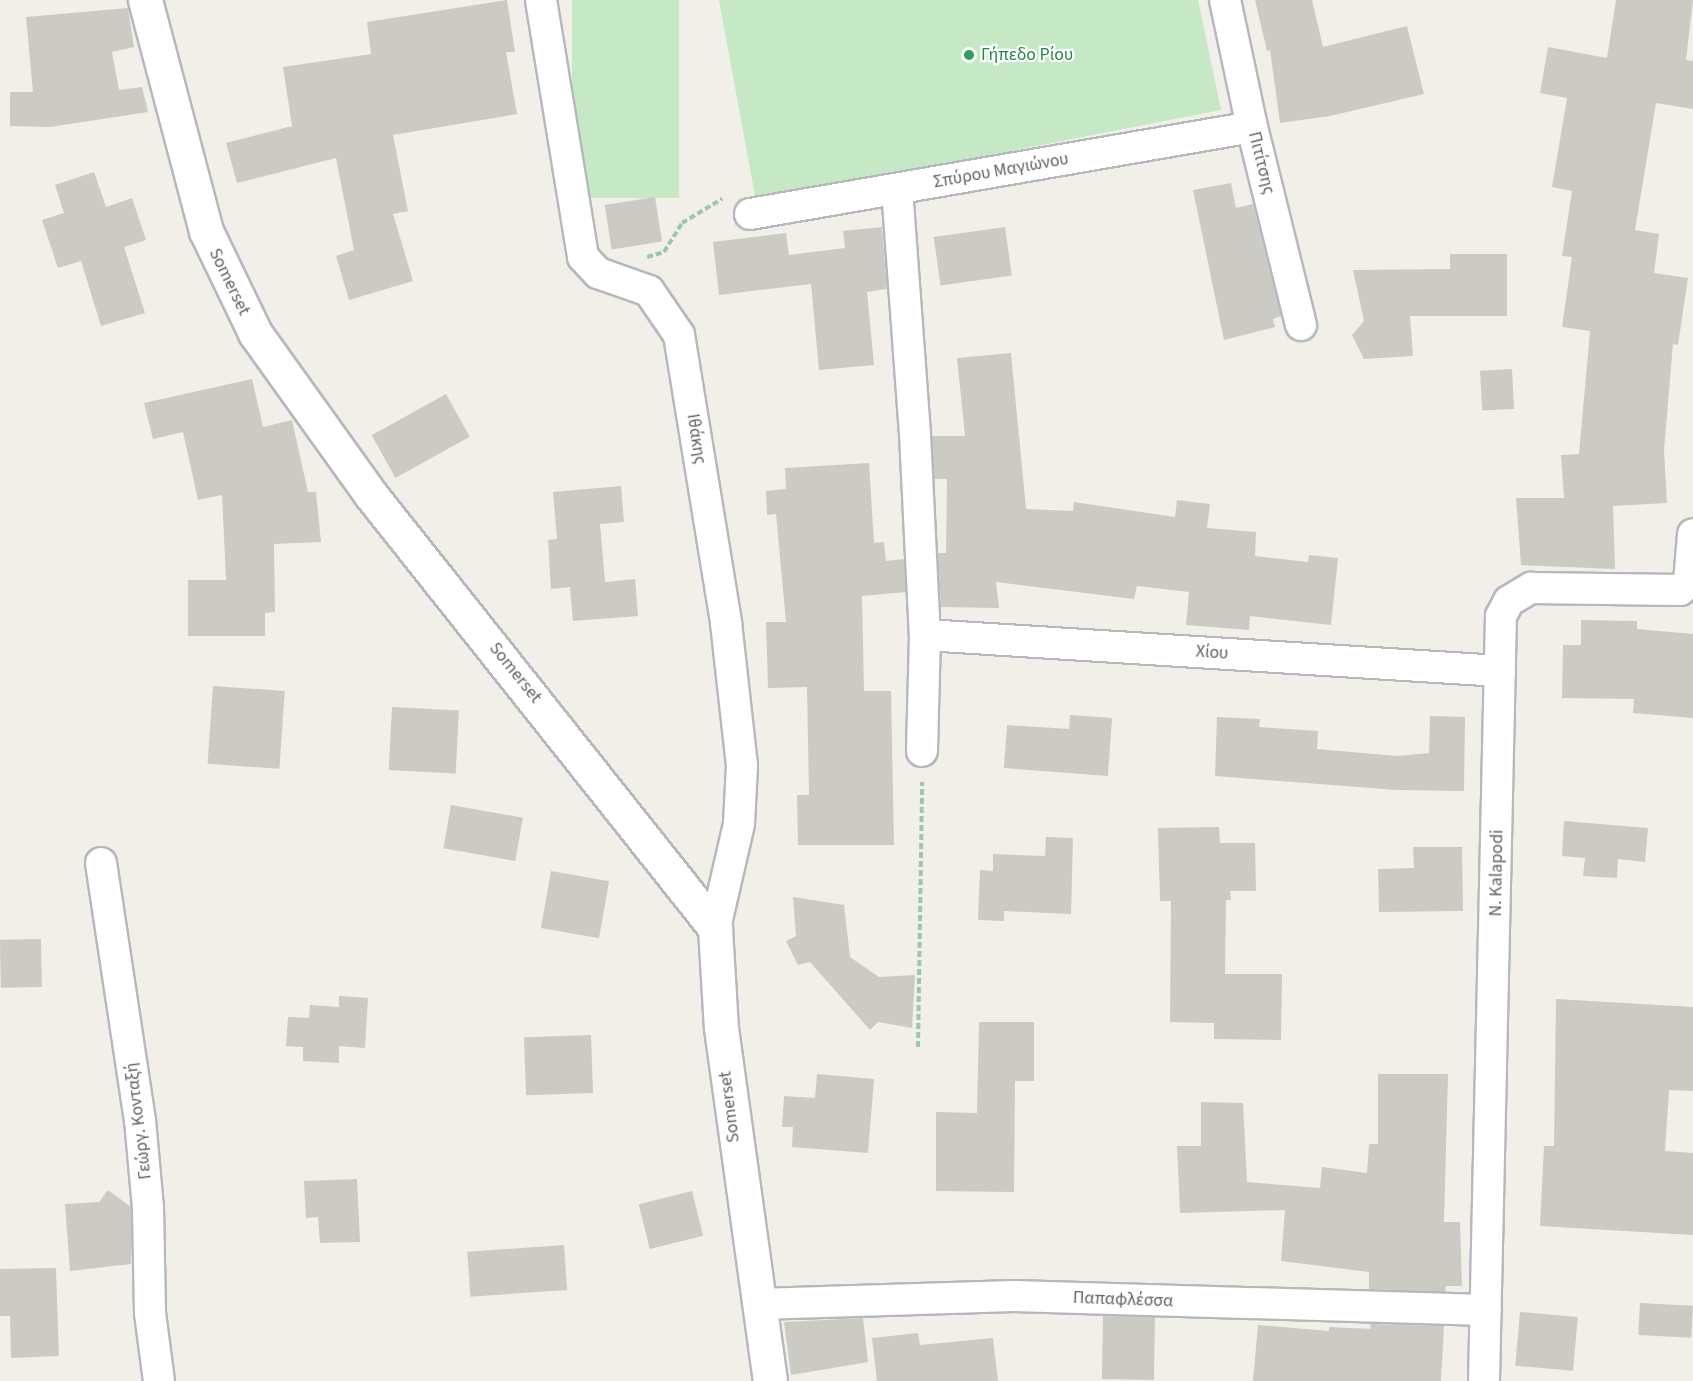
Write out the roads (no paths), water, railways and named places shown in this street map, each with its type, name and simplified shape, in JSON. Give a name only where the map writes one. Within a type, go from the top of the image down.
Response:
[{"type":"street","name":"Somerset","points":[[145,0],[206,231],[255,333],[372,495],[715,928],[721,1028],[770,1381]]},
{"type":"street","name":"Ιθάκης","points":[[541,0],[583,257],[598,273],[617,277],[649,291],[679,335],[726,623],[742,787],[739,824],[715,928]]},
{"type":"street","name":"Πιτίτσης","points":[[1225,0],[1252,127],[1301,325]]},
{"type":"street","name":"Σπύρου Μαγιώνου","points":[[750,214],[1252,127]]},
{"type":"street","points":[[897,189],[915,434],[925,635],[922,751]]},
{"type":"street","name":"N. Kalapodi","points":[[1484,1381],[1501,615],[1509,601],[1523,590],[1680,590],[1689,582],[1693,534]]},
{"type":"street","name":"Χίου","points":[[925,635],[1500,671]]},
{"type":"street","name":"Γεώργ. Κονταξή","points":[[101,862],[140,1120],[148,1208],[150,1313],[159,1381]]},
{"type":"street","name":"Παπαφλέσσα","points":[[759,1304],[1014,1296],[1486,1310]]},
{"type":"place","name":"Γήπεδο Ρίου","points":[[969,55]]}]
